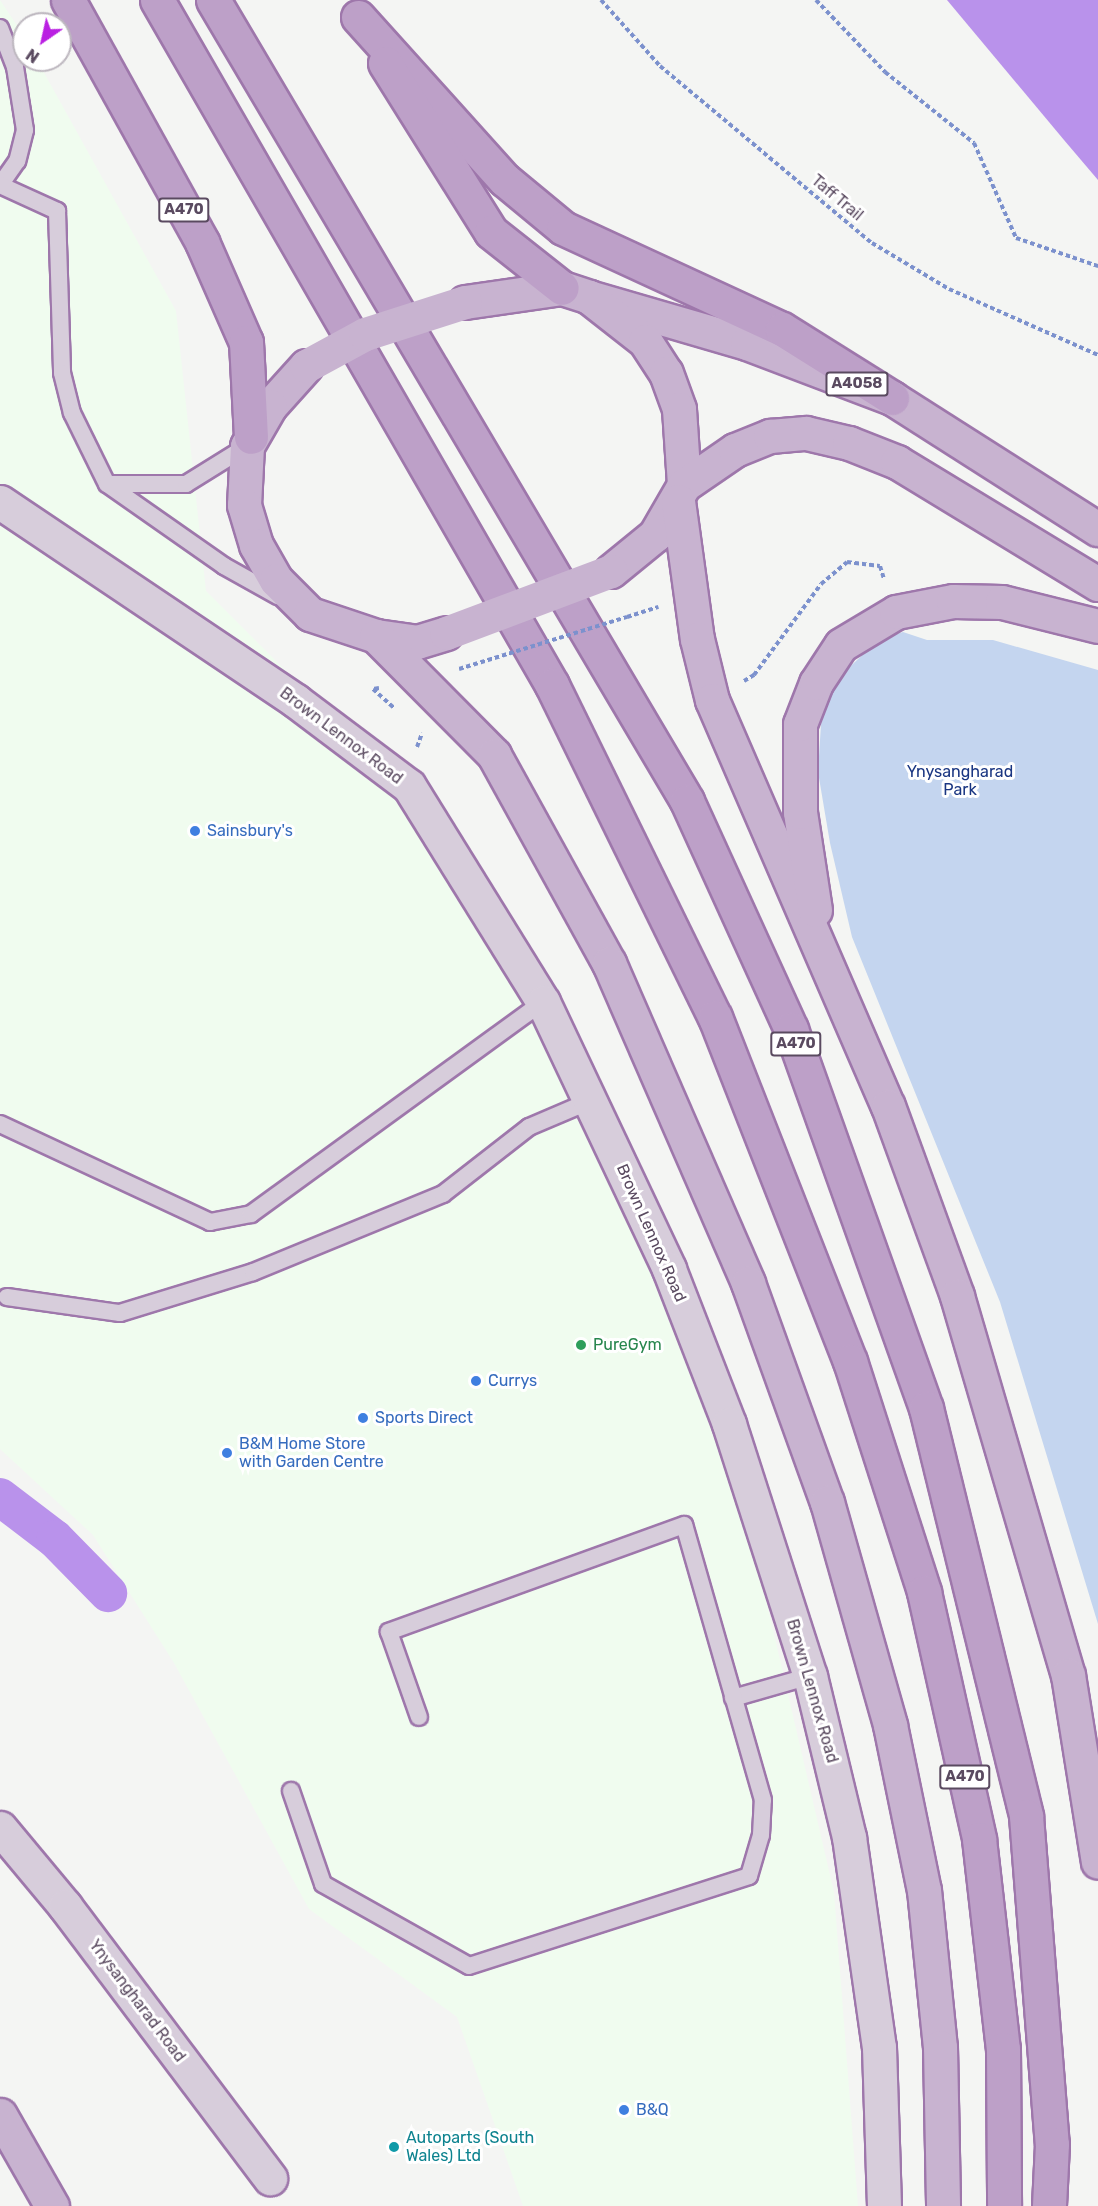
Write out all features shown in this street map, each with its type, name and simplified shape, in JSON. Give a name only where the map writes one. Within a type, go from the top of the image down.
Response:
[{"type":"highway","name":"A470","points":[[68,0],[202,242],[246,342],[249,441]]},
{"type":"highway","name":"A470","points":[[157,0],[552,685],[715,1017],[850,1361],[924,1592],[979,1839],[1002,2049],[1004,2206]]},
{"type":"highway","name":"A470","points":[[213,0],[687,801],[791,1029],[926,1408],[1023,1804],[1052,2144],[1049,2206]]},
{"type":"highway","points":[[352,8],[437,153],[491,232],[576,292]]},
{"type":"highway","points":[[352,8],[505,180],[563,228],[782,329],[892,398]]},
{"type":"main road","points":[[1098,584],[897,462],[849,443],[806,433],[770,436],[735,450],[681,493],[634,557],[611,571],[417,642],[376,636],[310,614],[276,580],[256,545],[244,505],[249,441],[306,366],[365,334],[465,302],[576,292],[645,341],[666,373],[679,409],[681,493],[697,639],[712,700],[888,1106],[957,1296],[1068,1675],[1098,1862]]},
{"type":"main road","name":"A4058","points":[[576,292],[747,343],[892,398],[1098,530]]},
{"type":"main road","points":[[821,954],[801,812],[800,724],[816,683],[841,645],[896,612],[953,601],[1002,602],[1098,626]]},
{"type":"main road","points":[[376,636],[494,755],[609,963],[748,1284],[827,1502],[890,1725],[924,1890],[940,2047],[943,2206]]},
{"type":"main road","points":[[0,2115],[52,2206]]},
{"type":"street","name":"Brown Lennox Road","points":[[0,502],[296,701],[410,786],[543,1002],[669,1269],[729,1424],[810,1676],[849,1837],[879,2047],[884,2206]]},
{"type":"street","name":"Ynysangharad Road","points":[[0,1828],[65,1906],[270,2178]]},
{"type":"lane","points":[[0,28],[15,68],[25,130],[17,161],[0,185],[57,211],[62,373],[72,413],[107,484],[224,566],[310,614]]},
{"type":"lane","points":[[107,484],[186,484],[249,441]]},
{"type":"lane","points":[[0,1124],[210,1222],[251,1214],[543,1002]]},
{"type":"lane","points":[[8,1297],[120,1313],[253,1272],[443,1194],[529,1126],[590,1101]]},
{"type":"lane","points":[[291,1791],[323,1884],[469,1966],[749,1876],[761,1835],[763,1800],[684,1525],[389,1632],[419,1717]]},
{"type":"lane","points":[[733,1698],[810,1676]]},
{"type":"path","name":"Taff Trail","points":[[601,0],[660,66],[872,243],[959,294],[1098,355]]},
{"type":"path","points":[[816,0],[885,72],[974,143],[1016,238],[1098,266]]},
{"type":"path","points":[[398,712],[373,689],[459,669],[627,617]]},
{"type":"path","points":[[413,755],[423,734],[415,727]]},
{"type":"shaded area","points":[[0,0],[12,18],[12,72],[44,72],[176,311],[206,591],[405,790],[561,1066],[730,1445],[834,1892],[858,2206],[523,2206],[457,2017],[309,1909],[174,1663],[93,1535],[0,1449]]},
{"type":"shaded area","points":[[947,0],[1098,0],[1098,180],[1064,140]]},
{"type":"green space","name":"Ynysangharad Park","points":[[903,632],[927,640],[993,640],[1098,670],[1098,1624],[1000,1302],[852,937],[830,843],[818,772],[821,724],[835,681],[878,640]]},
{"type":"waterway","points":[[0,1497],[55,1539],[108,1593]]},
{"type":"place","name":"Sainsbury's","points":[[195,831]]},
{"type":"place","name":"PureGym","points":[[581,1345]]},
{"type":"place","name":"Currys","points":[[476,1381]]},
{"type":"place","name":"Sports Direct","points":[[363,1418]]},
{"type":"place","name":"B&M Home Store with Garden Centre","points":[[227,1453]]},
{"type":"place","name":"B&Q","points":[[624,2110]]},
{"type":"place","name":"Autoparts (South Wales) Ltd","points":[[394,2147]]}]
